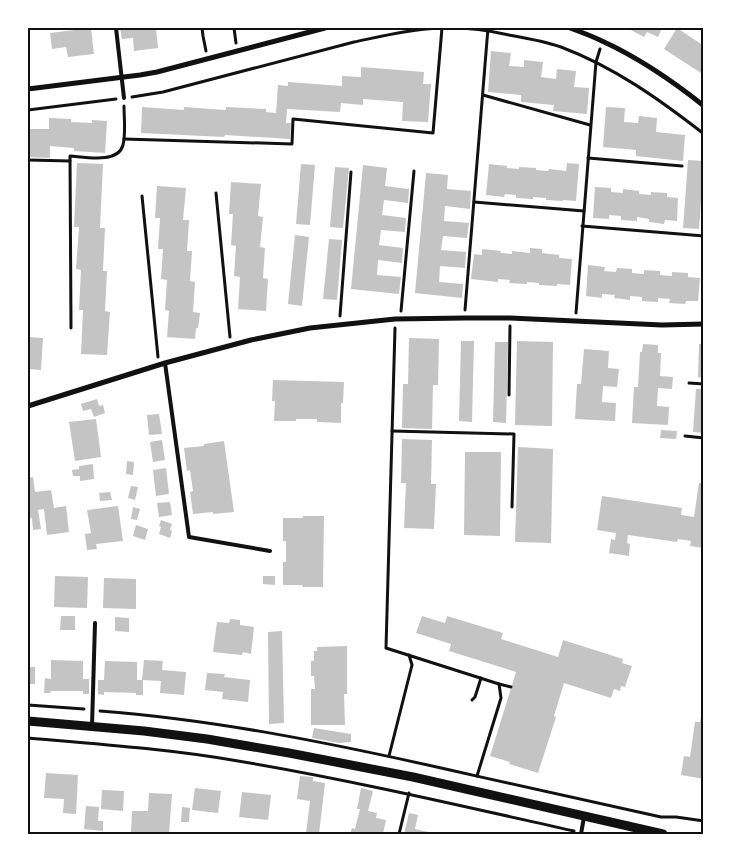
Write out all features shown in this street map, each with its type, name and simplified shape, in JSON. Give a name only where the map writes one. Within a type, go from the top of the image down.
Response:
[{"type":"street","points":[[28,88],[157,72],[326,28]]},
{"type":"street","points":[[570,28],[603,41],[651,69],[704,106]]},
{"type":"street","points":[[28,406],[158,365],[231,345],[278,334],[339,324],[397,319],[464,318],[510,318],[662,325],[704,324]]},
{"type":"street","points":[[28,721],[144,731],[207,739],[413,777],[663,834]]},
{"type":"lane","points":[[116,28],[124,98]]},
{"type":"lane","points":[[165,363],[189,538],[270,551]]},
{"type":"lane","points":[[92,727],[96,623]]},
{"type":"lane","points":[[581,834],[584,817]]},
{"type":"path","points":[[202,28],[208,58]]},
{"type":"path","points":[[124,139],[292,144],[293,119],[433,133],[442,28]]},
{"type":"path","points":[[28,110],[162,92],[354,42],[410,31],[466,28],[488,29],[551,44],[596,62],[648,93],[704,134]]},
{"type":"path","points":[[464,318],[488,29]]},
{"type":"path","points":[[575,322],[596,62],[603,41]]},
{"type":"path","points":[[483,95],[590,125]]},
{"type":"path","points":[[71,328],[70,156],[108,158],[120,152],[124,139],[124,98]]},
{"type":"path","points":[[588,158],[682,166]]},
{"type":"path","points":[[28,160],[70,161]]},
{"type":"path","points":[[414,171],[397,319],[386,648],[511,687]]},
{"type":"path","points":[[339,324],[351,172]]},
{"type":"path","points":[[216,193],[231,345]]},
{"type":"path","points":[[142,196],[158,365]]},
{"type":"path","points":[[474,202],[584,211]]},
{"type":"path","points":[[582,226],[704,236]]},
{"type":"path","points":[[509,395],[510,318]]},
{"type":"path","points":[[689,383],[704,384]]},
{"type":"path","points":[[392,431],[514,434],[512,507]]},
{"type":"path","points":[[685,436],[704,438]]},
{"type":"path","points":[[389,756],[412,665],[409,655]]},
{"type":"path","points":[[472,700],[476,697],[481,678]]},
{"type":"path","points":[[477,776],[501,698],[499,684]]},
{"type":"path","points":[[28,705],[144,714],[256,730],[389,756],[660,817],[704,821]]},
{"type":"path","points":[[28,738],[143,748],[229,759],[374,786],[581,834]]},
{"type":"path","points":[[399,834],[413,777]]},
{"type":"building","points":[[91,28],[94,54],[68,57],[66,47],[52,49],[50,33]]},
{"type":"building","points":[[120,28],[156,28],[158,48],[134,51],[133,38],[122,39]]},
{"type":"building","points":[[627,28],[662,28],[658,37],[647,32],[644,37]]},
{"type":"building","points":[[677,28],[704,46],[704,75],[664,49]]},
{"type":"building","points":[[491,51],[511,53],[509,66],[524,67],[524,60],[543,62],[541,77],[556,79],[557,69],[576,71],[574,87],[589,88],[587,114],[553,111],[554,105],[521,102],[521,95],[488,92]]},
{"type":"building","points":[[361,67],[424,72],[423,84],[431,84],[428,122],[402,121],[403,102],[363,99],[363,105],[341,103],[340,112],[287,109],[286,123],[291,123],[290,139],[141,133],[142,107],[226,110],[226,107],[266,109],[266,112],[276,113],[278,85],[288,86],[288,82],[342,86],[342,76],[361,77]]},
{"type":"building","points":[[606,107],[625,108],[624,122],[638,123],[639,116],[657,118],[656,132],[685,135],[683,161],[636,156],[636,150],[603,147]]},
{"type":"building","points":[[49,118],[71,119],[71,122],[92,123],[92,120],[107,121],[105,153],[74,151],[74,148],[50,146],[50,158],[28,157],[28,129],[49,129]]},
{"type":"building","points":[[688,160],[704,161],[699,229],[683,228]]},
{"type":"building","points":[[77,163],[103,164],[100,228],[105,228],[103,271],[107,271],[105,311],[110,312],[107,355],[81,354],[83,310],[79,310],[81,270],[76,269],[79,227],[74,227]]},
{"type":"building","points":[[567,163],[579,164],[576,201],[546,200],[546,198],[533,197],[533,199],[516,198],[516,195],[505,194],[504,197],[486,195],[489,164],[507,166],[507,168],[519,169],[519,167],[536,168],[536,170],[566,171]]},
{"type":"building","points":[[301,164],[315,165],[310,225],[296,224]]},
{"type":"building","points":[[363,165],[387,168],[385,186],[409,189],[408,203],[384,200],[382,215],[406,218],[405,232],[381,230],[379,245],[403,248],[402,263],[378,260],[377,275],[401,277],[399,294],[351,289]]},
{"type":"building","points":[[335,167],[349,168],[343,228],[330,227]]},
{"type":"building","points":[[426,173],[448,175],[447,189],[471,191],[470,209],[445,206],[444,221],[469,223],[467,238],[443,236],[441,250],[466,252],[465,268],[440,266],[439,282],[463,284],[462,298],[415,293]]},
{"type":"building","points":[[231,182],[261,184],[258,216],[263,217],[260,247],[265,248],[263,278],[268,279],[266,311],[238,309],[240,277],[234,276],[236,246],[231,245],[233,214],[229,214]]},
{"type":"building","points":[[157,186],[186,188],[183,220],[189,220],[187,251],[192,251],[190,281],[195,282],[193,312],[200,313],[195,339],[167,337],[169,311],[165,310],[167,280],[161,279],[163,249],[158,249],[160,218],[155,218]]},
{"type":"building","points":[[595,187],[611,188],[611,192],[623,193],[623,189],[639,191],[639,194],[651,195],[651,192],[667,193],[667,197],[678,198],[677,221],[665,220],[664,224],[649,222],[649,219],[637,217],[637,221],[621,220],[621,216],[609,215],[609,219],[593,218]]},
{"type":"building","points":[[295,235],[309,237],[302,306],[288,304]]},
{"type":"building","points":[[329,239],[342,240],[337,300],[323,299]]},
{"type":"building","points":[[530,248],[542,249],[542,253],[559,255],[559,258],[572,259],[570,285],[539,285],[539,283],[527,282],[527,284],[509,283],[510,280],[498,279],[498,282],[471,279],[474,254],[482,255],[482,249],[512,254],[512,251],[530,253]]},
{"type":"building","points":[[588,265],[605,267],[604,271],[616,272],[617,268],[632,269],[632,273],[644,274],[644,270],[660,271],[660,275],[672,276],[672,272],[688,273],[688,277],[700,278],[698,301],[686,301],[685,304],[669,303],[670,299],[658,298],[658,302],[642,301],[642,297],[630,296],[630,300],[614,298],[615,295],[602,294],[602,298],[586,296]]},
{"type":"building","points":[[28,337],[43,338],[41,370],[28,369]]},
{"type":"building","points":[[409,338],[439,339],[438,385],[433,385],[432,429],[402,428],[403,384],[408,384]]},
{"type":"building","points":[[461,341],[474,341],[472,422],[459,421]]},
{"type":"building","points":[[517,341],[553,342],[552,426],[515,425]]},
{"type":"building","points":[[495,342],[508,342],[506,423],[493,422]]},
{"type":"building","points":[[643,344],[658,345],[658,353],[661,353],[660,376],[673,377],[672,389],[658,388],[657,406],[669,407],[668,425],[632,423],[634,387],[638,387],[640,352],[642,352]]},
{"type":"building","points":[[699,344],[704,344],[704,378],[698,377]]},
{"type":"building","points":[[584,349],[609,351],[608,368],[619,369],[617,387],[603,386],[602,402],[616,403],[615,421],[575,419],[577,384],[581,384]]},
{"type":"building","points":[[273,380],[344,382],[341,423],[317,422],[317,419],[274,421],[275,401],[272,401]]},
{"type":"building","points":[[696,389],[704,389],[704,433],[693,432]]},
{"type":"building","points":[[97,399],[99,406],[103,405],[105,413],[94,417],[91,409],[83,411],[81,404]]},
{"type":"building","points":[[159,414],[162,434],[149,435],[147,415]]},
{"type":"building","points":[[96,419],[101,457],[75,461],[69,422]]},
{"type":"building","points":[[661,430],[677,431],[676,439],[660,438]]},
{"type":"building","points":[[402,439],[432,440],[431,484],[436,484],[434,529],[404,528],[406,483],[401,483]]},
{"type":"building","points":[[162,440],[165,460],[153,462],[150,442]]},
{"type":"building","points":[[224,441],[234,512],[193,514],[190,492],[193,491],[190,470],[187,471],[184,448]]},
{"type":"building","points":[[518,447],[553,449],[551,543],[515,542]]},
{"type":"building","points":[[465,452],[501,452],[500,536],[464,535]]},
{"type":"building","points":[[127,461],[134,462],[133,475],[126,474]]},
{"type":"building","points":[[93,464],[94,479],[80,481],[80,476],[73,476],[72,470],[79,469],[79,466]]},
{"type":"building","points":[[166,468],[169,494],[156,496],[153,470]]},
{"type":"building","points":[[33,477],[35,492],[51,490],[54,508],[66,506],[69,532],[47,535],[44,509],[38,510],[41,529],[33,530],[32,518],[28,519],[28,478]]},
{"type":"building","points":[[699,483],[704,483],[704,548],[690,546],[691,541],[678,539],[677,542],[628,535],[627,543],[630,544],[629,556],[609,553],[611,539],[615,540],[616,533],[597,530],[602,496],[682,508],[681,515],[694,517]]},
{"type":"building","points":[[131,486],[138,487],[135,500],[128,498]]},
{"type":"building","points":[[110,492],[112,500],[100,501],[99,493]]},
{"type":"building","points":[[170,502],[172,515],[159,517],[157,503]]},
{"type":"building","points":[[118,506],[123,541],[96,544],[97,549],[87,550],[85,534],[91,533],[87,510]]},
{"type":"building","points":[[133,507],[140,509],[137,520],[131,519]]},
{"type":"building","points":[[303,516],[324,516],[323,587],[283,585],[283,562],[286,562],[286,541],[283,541],[283,518],[303,518]]},
{"type":"building","points":[[161,520],[172,524],[170,538],[159,534]]},
{"type":"building","points":[[136,525],[148,529],[145,540],[133,536]]},
{"type":"building","points":[[55,576],[88,577],[87,608],[54,607]]},
{"type":"building","points":[[263,576],[275,576],[275,585],[263,584]]},
{"type":"building","points":[[104,578],[136,579],[136,609],[103,608]]},
{"type":"building","points":[[61,616],[75,616],[75,630],[60,630]]},
{"type":"building","points":[[422,616],[445,623],[447,616],[503,633],[501,639],[558,657],[563,640],[623,659],[622,663],[632,666],[625,687],[621,686],[620,691],[614,689],[611,698],[564,683],[554,716],[556,717],[538,773],[490,756],[516,672],[449,651],[451,644],[416,633]]},
{"type":"building","points":[[115,617],[129,618],[129,632],[115,631]]},
{"type":"building","points":[[230,619],[240,620],[240,625],[254,627],[251,654],[243,652],[242,655],[213,652],[217,622],[229,623]]},
{"type":"building","points":[[282,631],[284,723],[269,724],[268,632]]},
{"type":"building","points":[[347,646],[347,694],[344,694],[345,725],[311,725],[311,689],[315,689],[314,676],[311,676],[311,661],[314,661],[314,651],[317,651],[317,647]]},
{"type":"building","points":[[51,660],[83,661],[83,679],[89,679],[89,694],[83,694],[83,691],[51,691],[50,693],[44,693],[45,678],[51,679]]},
{"type":"building","points":[[144,660],[163,661],[162,670],[186,672],[184,695],[160,693],[161,681],[142,680]]},
{"type":"building","points":[[105,661],[137,662],[137,680],[143,680],[143,695],[104,692],[104,695],[98,694],[98,680],[104,680]]},
{"type":"building","points":[[28,667],[35,667],[35,684],[28,684]]},
{"type":"building","points":[[207,673],[225,674],[224,677],[250,680],[248,702],[222,699],[223,692],[205,690]]},
{"type":"building","points":[[702,709],[704,709],[704,779],[681,775],[684,756],[690,757],[695,722],[700,722]]},
{"type":"building","points":[[314,728],[351,734],[351,742],[339,743],[312,738]]},
{"type":"building","points":[[46,773],[78,775],[76,814],[63,813],[64,799],[44,798]]},
{"type":"building","points":[[300,776],[313,777],[313,781],[325,783],[319,834],[306,834],[310,801],[297,799]]},
{"type":"building","points":[[195,788],[221,791],[218,813],[192,810]]},
{"type":"building","points":[[361,788],[373,791],[368,811],[377,813],[376,818],[386,820],[383,834],[350,834],[352,828],[355,829],[360,809],[357,809]]},
{"type":"building","points":[[102,790],[124,791],[123,811],[101,809]]},
{"type":"building","points":[[242,792],[271,795],[268,820],[239,817]]},
{"type":"building","points":[[149,793],[172,794],[169,834],[131,833],[132,811],[148,811]]},
{"type":"building","points":[[86,806],[99,807],[98,821],[103,821],[103,831],[84,829]]},
{"type":"building","points":[[182,807],[190,808],[189,822],[181,822]]},
{"type":"building","points":[[409,813],[418,815],[415,829],[437,834],[404,834]]}]
